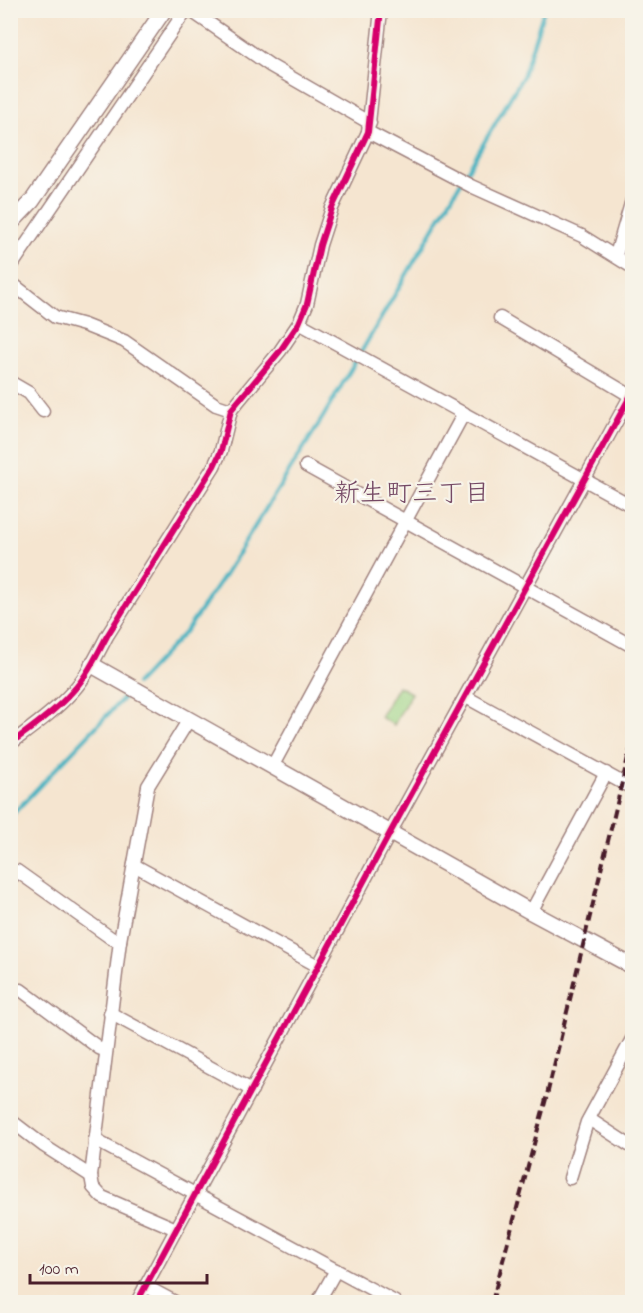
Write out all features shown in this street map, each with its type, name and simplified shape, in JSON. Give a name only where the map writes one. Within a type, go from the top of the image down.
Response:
[{"type":"street","points":[[10,224],[32,201],[164,10]]},
{"type":"street","points":[[10,268],[186,10]]},
{"type":"street","points":[[190,10],[271,66],[448,175],[582,236],[633,267]]},
{"type":"street","points":[[12,739],[73,691],[92,665],[107,636],[214,466],[221,451],[231,410],[280,351],[299,323],[307,304],[320,244],[332,208],[369,128],[381,10]]},
{"type":"street","points":[[616,255],[633,200]]},
{"type":"street","points":[[10,282],[55,317],[84,325],[124,341],[216,405],[231,410]]},
{"type":"street","points":[[137,1302],[390,832],[632,395],[500,318]]},
{"type":"street","points":[[299,323],[633,506]]},
{"type":"street","points":[[10,382],[29,393],[44,411]]},
{"type":"street","points":[[272,767],[464,413]]},
{"type":"street","points":[[306,466],[525,589],[633,646]]},
{"type":"street","points":[[92,665],[531,912],[633,966]]},
{"type":"street","points":[[465,697],[606,773],[631,784]]},
{"type":"street","points":[[176,1229],[102,1197],[93,1187],[91,1176],[120,941],[148,786],[188,721]]},
{"type":"street","points":[[531,912],[606,773]]},
{"type":"street","points":[[134,865],[318,966]]},
{"type":"street","points":[[10,879],[17,871],[111,938],[120,941]]},
{"type":"street","points":[[21,990],[99,1048],[106,1050]]},
{"type":"street","points":[[110,1013],[252,1090]]},
{"type":"street","points":[[570,1178],[589,1119],[633,1039]]},
{"type":"street","points":[[589,1119],[633,1147]]},
{"type":"street","points":[[10,1120],[44,1146],[91,1176]]},
{"type":"street","points":[[95,1140],[395,1302]]},
{"type":"street","points":[[318,1302],[336,1270]]},
{"type":"street","points":[[145,1286],[175,1302]]},
{"type":"green space","points":[[398,686],[411,693],[394,725],[380,717]]},
{"type":"waterway","points":[[136,684],[187,630],[224,576],[323,417],[523,76],[544,10]]},
{"type":"waterway","points":[[10,817],[131,690]]},
{"type":"railway","points":[[492,1302],[547,1095],[632,741]]},
{"type":"cycle path","points":[[10,744],[58,706],[82,679],[214,466],[221,451],[231,410],[280,351],[299,323],[307,304],[320,245],[332,208],[368,132],[381,10]]},
{"type":"cycle path","points":[[137,1302],[390,833],[632,393]]},
{"type":"district","name":"新生町三丁目","points":[[412,495]]}]
